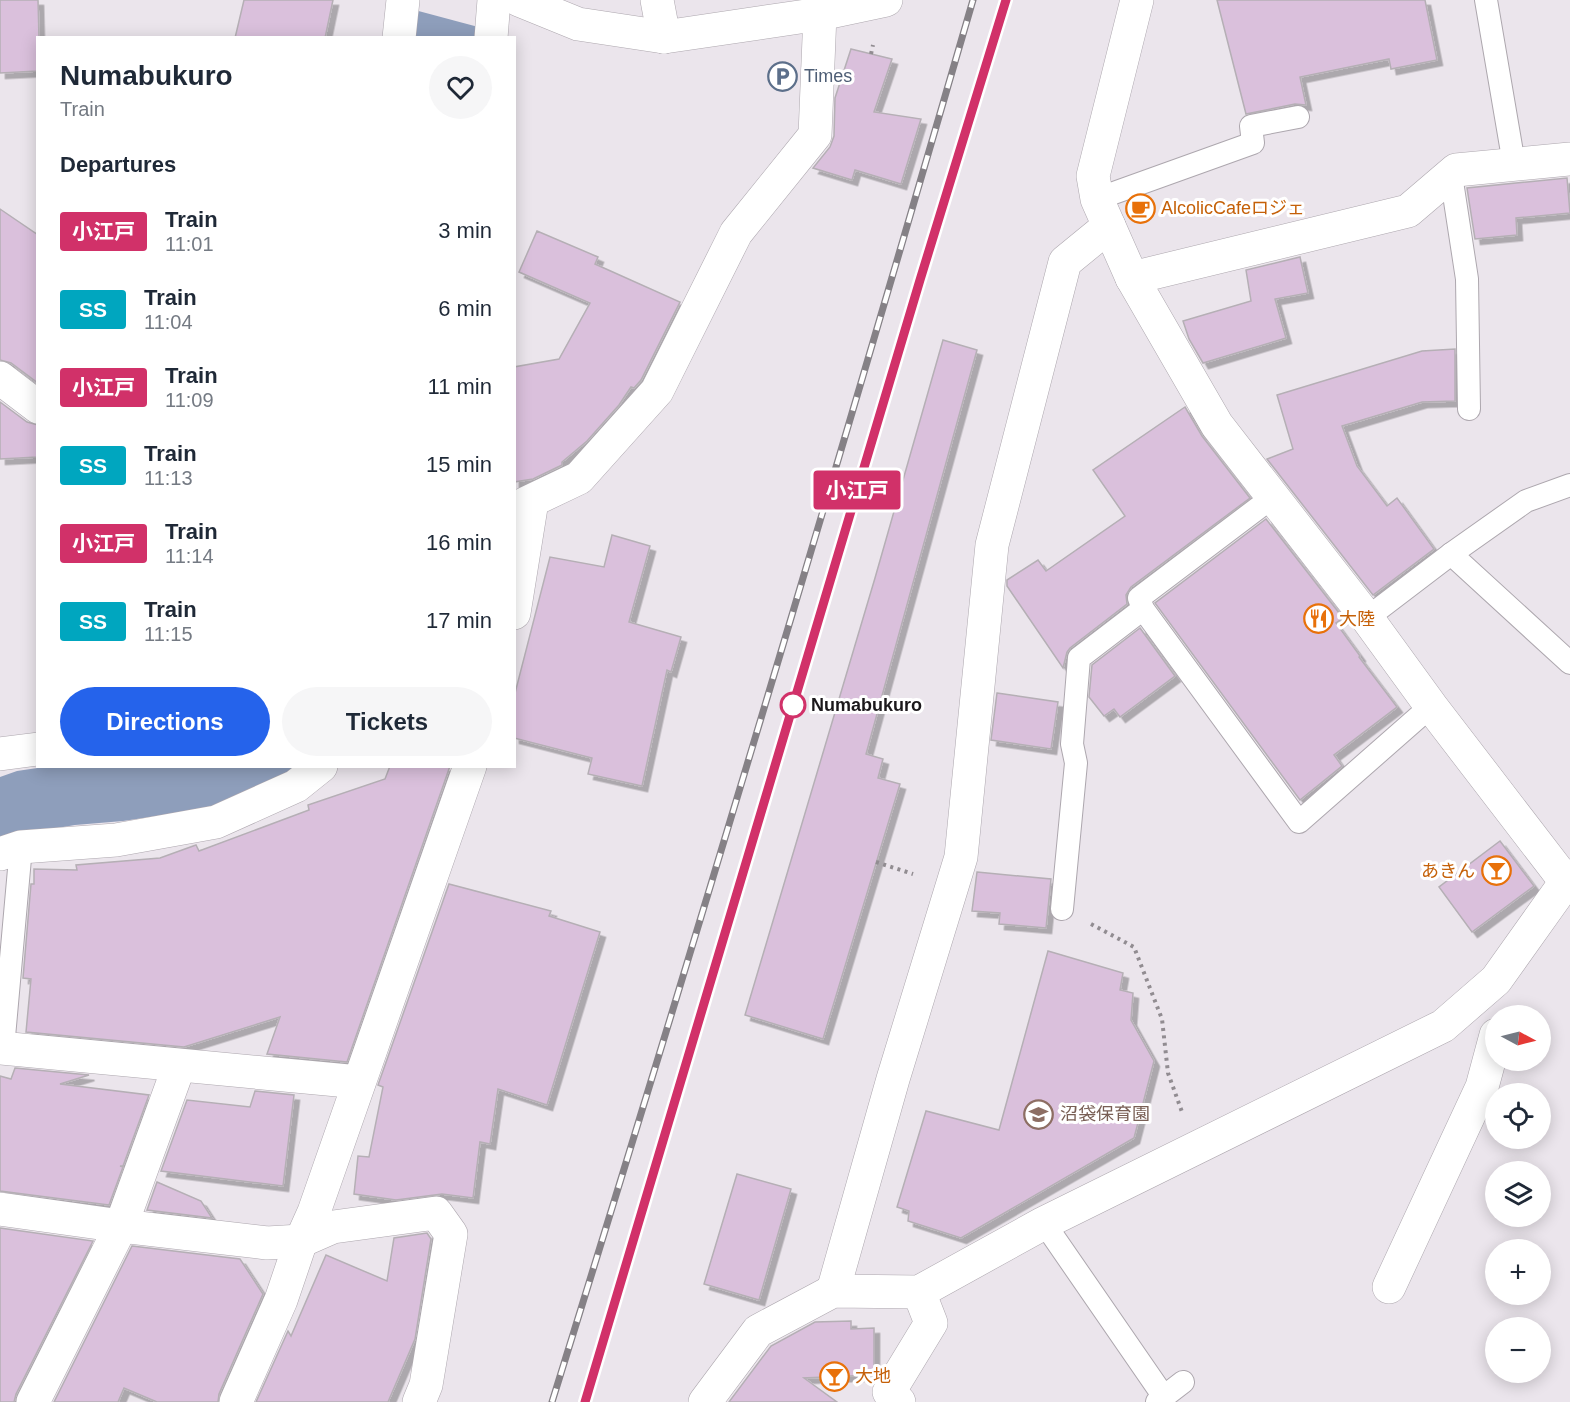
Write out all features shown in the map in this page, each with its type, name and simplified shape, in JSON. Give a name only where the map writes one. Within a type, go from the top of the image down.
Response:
[{"type":"street","points":[[399,36],[403,0]]},
{"type":"street","points":[[491,36],[494,0]]},
{"type":"street","points":[[519,0],[579,24],[664,37],[820,14],[886,0]]},
{"type":"street","points":[[657,0],[664,37]]},
{"type":"street","points":[[705,1402],[758,1331],[833,1291],[919,1292],[1044,1223],[1443,1026],[1496,980],[1569,882],[1431,706],[1367,618],[1217,424],[1132,278],[1103,213],[1094,176],[1137,0]]},
{"type":"street","points":[[516,590],[523,505],[579,478],[657,391],[736,233],[815,135],[820,14]]},
{"type":"street","points":[[1132,278],[1408,211],[1456,170],[1570,159]]},
{"type":"street","points":[[833,1291],[893,1079],[961,857],[992,545],[1065,262],[1103,213]]},
{"type":"street","points":[[0,378],[36,405]]},
{"type":"street","points":[[0,754],[36,748]]},
{"type":"street","points":[[10,851],[116,840],[216,822],[296,786],[318,768]]},
{"type":"street","points":[[236,1402],[281,1300],[314,1212],[469,768]]},
{"type":"street","points":[[1496,980],[1497,1005]]},
{"type":"street","points":[[1,1048],[359,1082]]},
{"type":"street","points":[[33,1402],[121,1226],[179,1066]]},
{"type":"street","points":[[1389,1287],[1482,1087],[1486,1071]]},
{"type":"street","points":[[0,1209],[267,1243],[302,1241],[333,1227],[436,1213],[451,1234],[426,1385],[419,1402]]},
{"type":"street","points":[[890,1399],[930,1323],[919,1292]]},
{"type":"lane","points":[[1486,0],[1514,164]]},
{"type":"lane","points":[[1103,213],[1253,143],[1251,126],[1298,117]]},
{"type":"lane","points":[[1451,175],[1467,279],[1469,409]]},
{"type":"lane","points":[[1367,618],[1526,501],[1570,485]]},
{"type":"lane","points":[[1274,496],[1139,598],[1143,609],[1299,822],[1431,706]]},
{"type":"lane","points":[[1452,554],[1570,663]]},
{"type":"lane","points":[[1062,909],[1076,763],[1072,744],[1079,658],[1143,609]]},
{"type":"lane","points":[[1,1048],[10,851]]},
{"type":"lane","points":[[1044,1223],[1160,1399],[1183,1382]]},
{"type":"path","points":[[1062,909],[1134,947],[1162,1019],[1168,1073],[1195,1150]]},
{"type":"water","points":[[414,0],[482,0],[478,36],[411,36]]},
{"type":"water","points":[[37,768],[297,768],[225,806],[123,821],[75,825],[22,834],[0,841],[0,777],[17,771]]},
{"type":"pier","points":[[411,0],[485,0],[482,28],[411,9]]},
{"type":"building","points":[[0,0],[38,0],[39,36],[36,36],[36,71],[0,73]]},
{"type":"building","points":[[244,0],[333,0],[325,36],[235,36]]},
{"type":"building","points":[[1217,0],[1425,0],[1437,60],[1391,69],[1389,59],[1300,77],[1306,105],[1295,104],[1246,114]]},
{"type":"building","points":[[851,49],[892,59],[874,112],[921,119],[901,184],[855,170],[852,180],[813,168],[830,147],[834,136],[835,98]]},
{"type":"building","points":[[1567,178],[1570,213],[1516,218],[1517,235],[1475,239],[1467,188]]},
{"type":"building","points":[[0,209],[36,234],[36,382],[11,363],[0,360]]},
{"type":"building","points":[[537,231],[598,257],[595,264],[680,302],[641,380],[634,388],[631,387],[619,405],[587,441],[562,462],[562,465],[533,479],[516,482],[516,367],[559,359],[590,303],[519,272]]},
{"type":"building","points":[[1300,257],[1308,293],[1275,299],[1286,338],[1203,363],[1189,339],[1183,321],[1251,301],[1246,270]]},
{"type":"building","name":"Numabukuro","points":[[943,340],[977,350],[866,754],[883,759],[878,778],[900,784],[823,1039],[745,1015]]},
{"type":"building","points":[[1455,349],[1455,401],[1422,402],[1342,426],[1357,466],[1387,506],[1397,498],[1434,549],[1373,595],[1267,459],[1293,449],[1277,395],[1422,351]]},
{"type":"building","points":[[0,402],[27,422],[36,424],[36,457],[0,459]]},
{"type":"building","points":[[1185,407],[1202,436],[1250,498],[1131,587],[1126,595],[1127,604],[1070,648],[1063,668],[1007,586],[1007,580],[1038,560],[1046,571],[1125,516],[1093,470]]},
{"type":"building","points":[[1266,519],[1343,618],[1336,623],[1397,707],[1334,755],[1342,766],[1300,800],[1155,603]]},
{"type":"building","points":[[612,535],[650,546],[629,622],[681,637],[671,672],[667,670],[642,786],[588,774],[592,758],[516,739],[516,689],[550,557],[604,567]]},
{"type":"building","points":[[1140,628],[1175,676],[1120,717],[1114,709],[1104,716],[1089,697],[1092,665]]},
{"type":"building","points":[[997,693],[1058,702],[1051,749],[991,740]]},
{"type":"building","points":[[389,768],[449,768],[347,1062],[267,1054],[280,1017],[184,1047],[26,1032],[31,979],[23,978],[34,869],[77,870],[76,865],[160,858],[196,845],[199,851],[309,810],[308,805],[385,779]]},
{"type":"building","points":[[1500,841],[1534,886],[1472,932],[1439,887]]},
{"type":"building","points":[[977,872],[1051,879],[1046,928],[999,924],[1000,913],[972,911]]},
{"type":"building","points":[[449,884],[551,911],[549,916],[600,932],[547,1105],[498,1089],[490,1144],[480,1142],[473,1198],[442,1194],[396,1200],[354,1194],[358,1156],[369,1157],[383,1087],[378,1085]]},
{"type":"building","points":[[1048,951],[1123,973],[1120,990],[1133,993],[1131,1020],[1154,1061],[1134,1138],[961,1238],[908,1221],[909,1211],[897,1207],[926,1111],[999,1130]]},
{"type":"building","points":[[15,1068],[89,1075],[60,1084],[149,1095],[123,1166],[120,1166],[123,1167],[109,1205],[0,1191],[0,1076],[11,1079]]},
{"type":"building","points":[[255,1091],[294,1095],[283,1186],[161,1171],[187,1100],[250,1107]]},
{"type":"building","points":[[737,1174],[791,1189],[759,1300],[704,1284]]},
{"type":"building","points":[[157,1182],[201,1201],[212,1218],[147,1210]]},
{"type":"building","points":[[0,1228],[93,1241],[14,1402],[0,1402]]},
{"type":"building","points":[[427,1233],[431,1239],[415,1339],[388,1402],[256,1402],[288,1331],[291,1336],[326,1255],[387,1281],[394,1238]]},
{"type":"building","points":[[132,1246],[240,1259],[263,1294],[219,1394],[218,1402],[157,1402],[124,1388],[118,1402],[54,1402]]},
{"type":"building","points":[[851,1321],[851,1329],[874,1328],[874,1375],[804,1378],[837,1402],[729,1402],[771,1346],[815,1322]]},
{"type":"railway","points":[[552,1402],[766,702],[973,0]]},
{"type":"railway","points":[[585,1402],[920,280],[1006,0]]},
{"type":"train","name":"小江戸","points":[[585,1402],[920,280],[1006,0]]},
{"type":"place","name":"Times","points":[[783,76]]},
{"type":"place","name":"AlcolicCafeロジェ","points":[[1140,208]]},
{"type":"place","name":"大陸","points":[[1318,619]]},
{"type":"place","name":"Numabukuro","points":[[793,705]]},
{"type":"place","name":"あきん","points":[[1496,871]]},
{"type":"place","name":"沼袋保育園","points":[[1039,1114]]},
{"type":"place","name":"大地","points":[[834,1376]]}]
